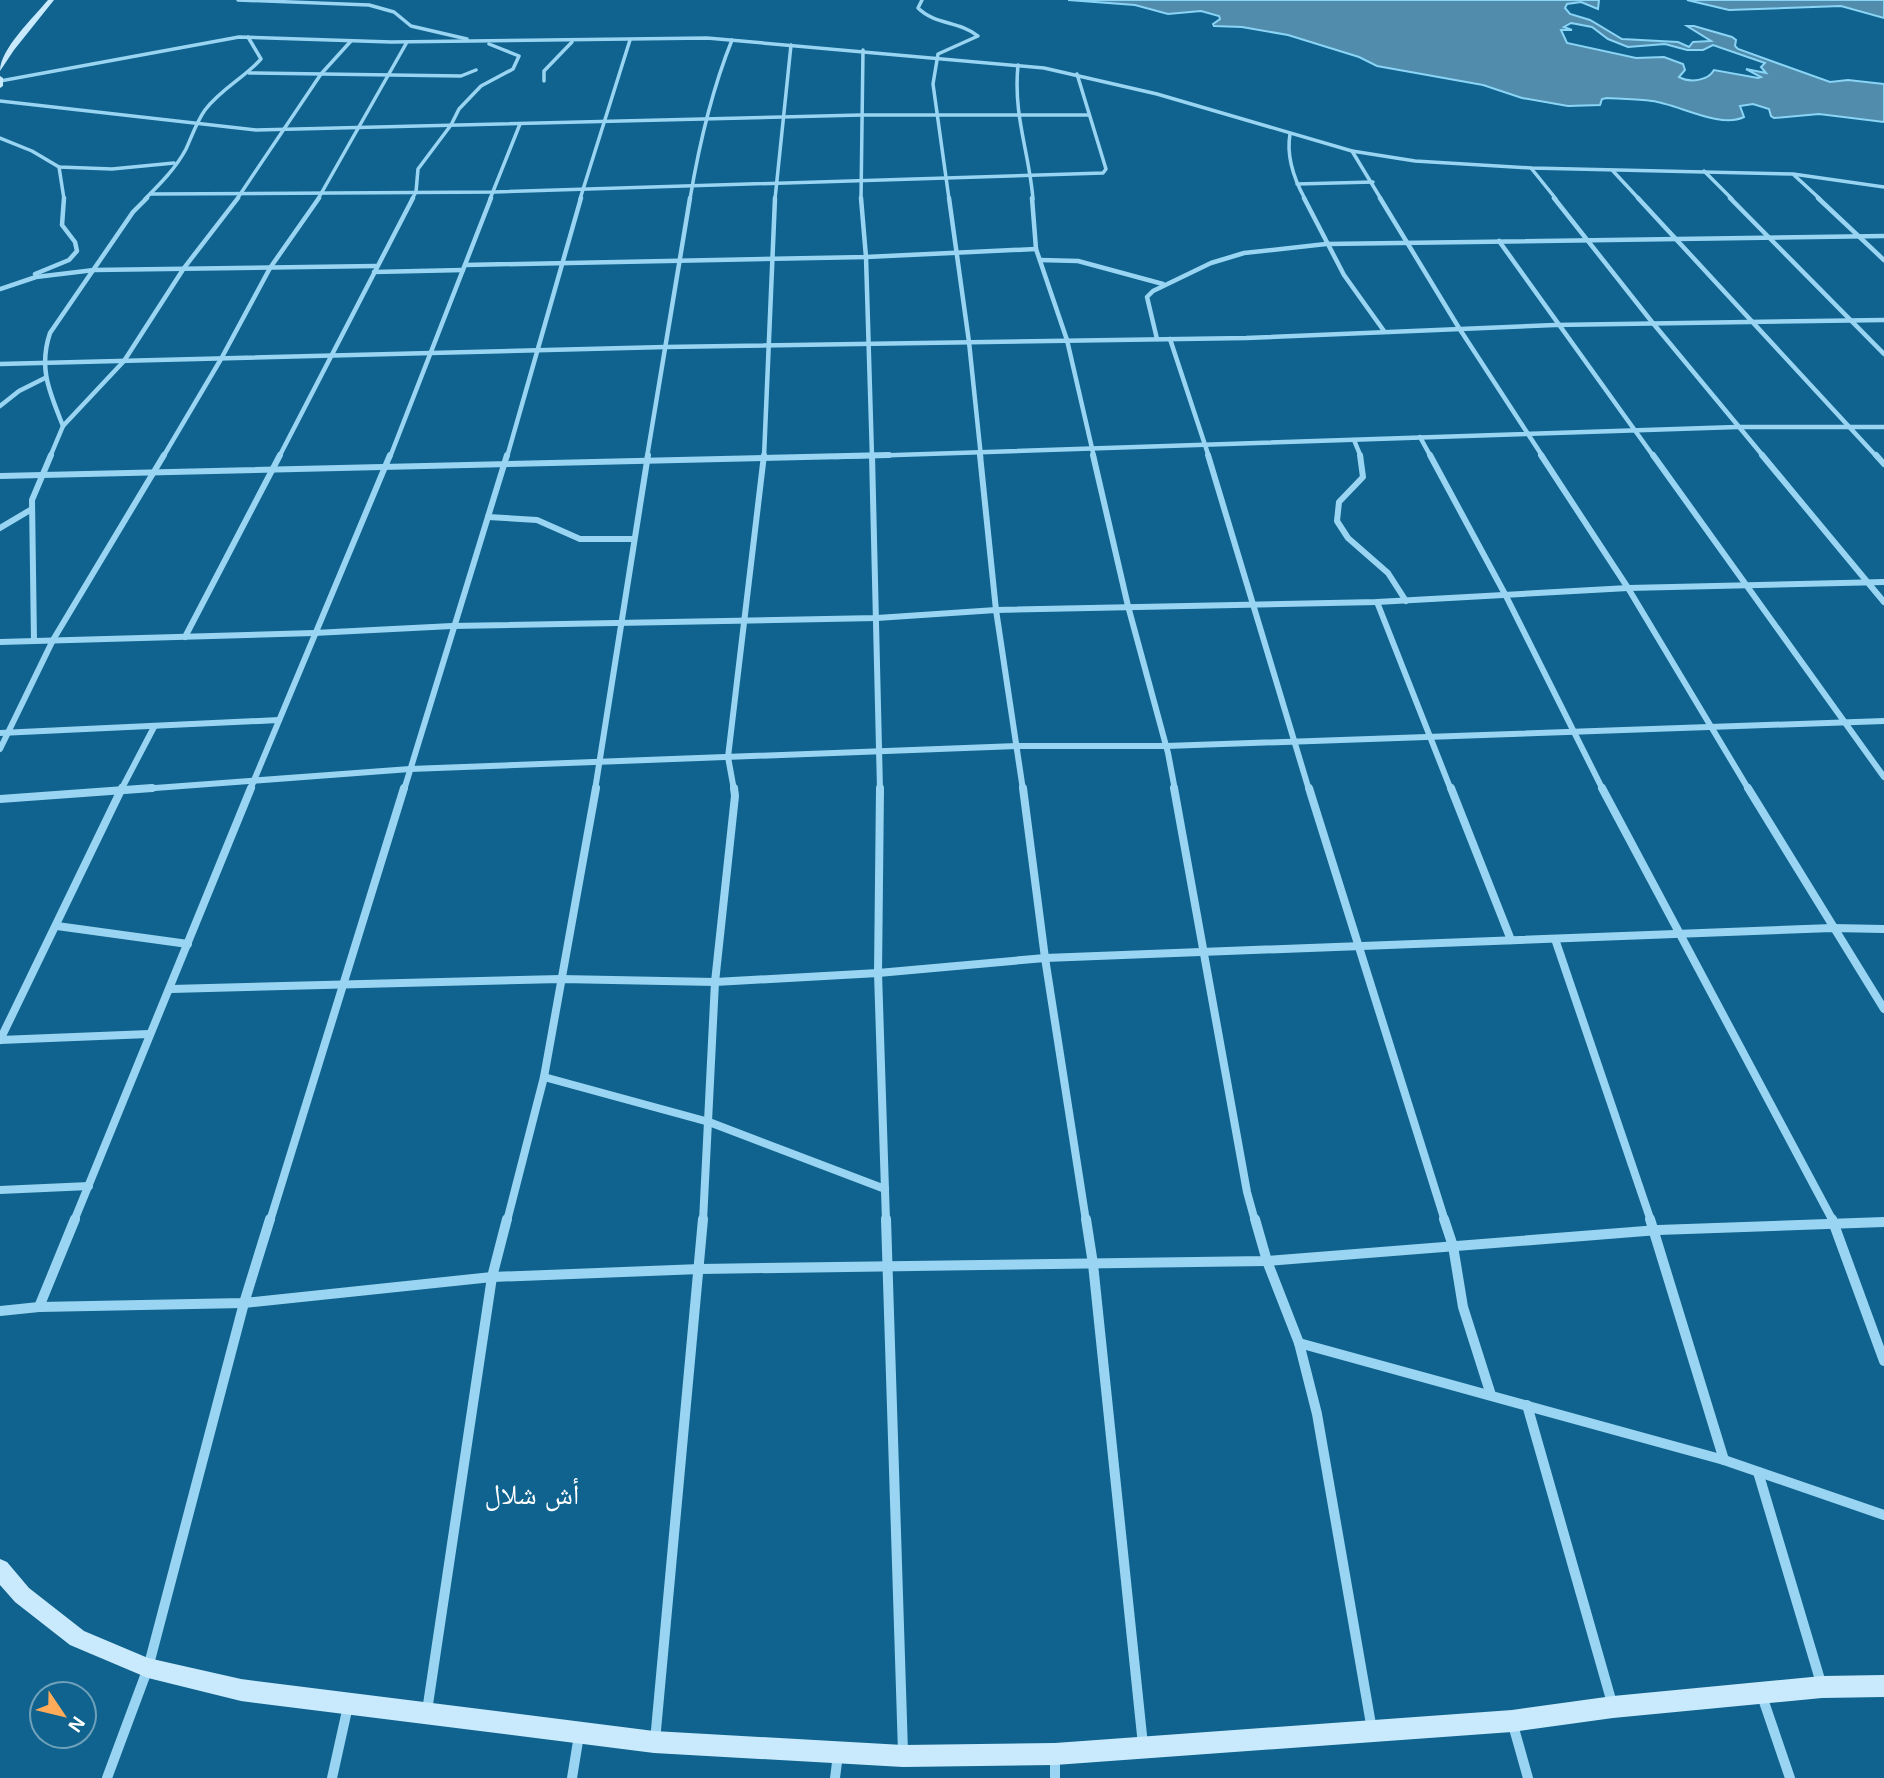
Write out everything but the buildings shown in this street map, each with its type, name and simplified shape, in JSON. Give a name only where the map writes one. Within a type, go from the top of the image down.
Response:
[{"type":"main road","points":[[0,69],[16,42],[51,0]]},
{"type":"main road","points":[[0,1569],[22,1595],[77,1638],[148,1668],[241,1690],[654,1742],[903,1756],[1055,1754],[1512,1721],[1613,1707],[1760,1692],[1884,1686]]},
{"type":"street","points":[[185,636],[416,192],[418,169],[451,125],[459,109],[481,86],[510,71],[519,56],[483,43],[428,32],[411,26],[394,12],[369,5],[238,0]]},
{"type":"street","points":[[922,0],[918,8],[924,14],[978,34],[976,39],[942,51],[936,57],[933,84],[969,342],[996,610],[1045,958],[1093,1264],[1144,1749]]},
{"type":"street","points":[[418,42],[428,32]]},
{"type":"street","points":[[62,426],[45,379],[45,348],[50,333],[134,212],[164,180],[192,141],[199,117],[213,100],[249,73],[261,55],[248,37]]},
{"type":"street","points":[[0,82],[197,43],[248,37],[483,43],[670,37],[732,40],[1018,65],[1077,74],[1157,94],[1352,151],[1440,164],[1793,174],[1884,187]]},
{"type":"street","points":[[107,1778],[148,1668],[244,1303],[340,985],[505,463],[583,189],[607,121],[630,40]]},
{"type":"street","points":[[427,1714],[492,1277],[544,1077],[600,763],[678,261],[704,118],[732,40]]},
{"type":"street","points":[[34,640],[32,500],[62,426],[124,361],[184,268],[242,193],[321,74],[351,41]]},
{"type":"street","points":[[0,749],[53,640],[221,359],[270,268],[323,192],[407,42]]},
{"type":"street","points":[[544,81],[544,71],[572,42]]},
{"type":"street","points":[[654,1742],[700,1269],[715,982],[735,796],[728,757],[764,459],[776,183],[791,45]]},
{"type":"street","points":[[863,50],[860,182],[866,257],[880,753],[878,973],[903,1756]]},
{"type":"street","points":[[1018,65],[1015,93],[1031,176],[1036,249],[1067,340],[1128,606],[1166,746],[1247,1192],[1267,1261],[1299,1343],[1317,1414],[1372,1731]]},
{"type":"street","points":[[249,73],[461,76],[476,71]]},
{"type":"street","points":[[151,194],[495,192],[1103,173],[1106,169],[1077,74]]},
{"type":"street","points":[[0,101],[164,121],[284,130],[861,115],[1089,115]]},
{"type":"street","points":[[39,1307],[314,633],[386,466],[520,124]]},
{"type":"street","points":[[1290,134],[1287,149],[1297,184],[1326,244],[1384,331]]},
{"type":"street","points":[[0,138],[32,151],[59,167],[112,169],[174,163]]},
{"type":"street","points":[[1352,151],[1459,328],[1628,588],[1832,928],[1884,1009]]},
{"type":"street","points":[[0,289],[69,260],[77,251],[75,242],[62,225],[64,199],[59,167]]},
{"type":"street","points":[[1531,168],[1651,323],[1884,602]]},
{"type":"street","points":[[1704,170],[1884,354]]},
{"type":"street","points":[[1613,171],[1884,464]]},
{"type":"street","points":[[1793,174],[1884,260]]},
{"type":"street","points":[[1297,184],[1373,182]]},
{"type":"street","points":[[1157,340],[1147,297],[1163,285],[1211,263],[1244,253],[1326,244],[1884,236]]},
{"type":"street","points":[[1499,241],[1884,777]]},
{"type":"street","points":[[19,282],[52,274],[94,270],[464,268],[564,263],[866,257],[1036,249]]},
{"type":"street","points":[[1040,260],[1078,261],[1163,285]]},
{"type":"street","points":[[0,364],[665,347],[1157,340],[1559,325],[1884,320]]},
{"type":"street","points":[[1170,339],[1356,944],[1453,1247],[1463,1307],[1491,1395]]},
{"type":"street","points":[[0,406],[19,391],[45,379]]},
{"type":"street","points":[[0,476],[764,459],[1737,427],[1884,427]]},
{"type":"street","points":[[1420,438],[1506,596],[1572,731],[1834,1223],[1884,1361]]},
{"type":"street","points":[[1354,440],[1363,463],[1363,477],[1341,500],[1336,512],[1338,522],[1350,542],[1387,571],[1406,601]]},
{"type":"street","points":[[0,528],[32,509]]},
{"type":"street","points":[[488,517],[537,520],[580,539],[634,539]]},
{"type":"street","points":[[0,642],[314,633],[452,626],[877,618],[996,610],[1377,602],[1628,588],[1884,582]]},
{"type":"street","points":[[1377,602],[1511,940]]},
{"type":"street","points":[[0,733],[279,720]]},
{"type":"street","points":[[0,799],[410,769],[1017,746],[1166,746],[1884,721]]},
{"type":"street","points":[[149,1034],[0,1040],[57,926],[70,892],[119,791],[154,727]]},
{"type":"street","points":[[57,926],[188,944]]},
{"type":"street","points":[[171,989],[561,979],[715,982],[878,973],[1045,958],[1202,954],[1356,944],[1832,928],[1884,929]]},
{"type":"street","points":[[1555,939],[1654,1231],[1724,1460]]},
{"type":"street","points":[[544,1077],[709,1122],[885,1189]]},
{"type":"street","points":[[0,1190],[89,1186]]},
{"type":"street","points":[[0,1311],[39,1307],[244,1303],[492,1277],[889,1265],[1267,1261],[1654,1231],[1884,1222]]},
{"type":"street","points":[[1299,1343],[1724,1460],[1884,1514]]},
{"type":"street","points":[[1527,1405],[1613,1707]]},
{"type":"street","points":[[1758,1472],[1822,1687]]},
{"type":"street","points":[[1760,1692],[1790,1778]]},
{"type":"street","points":[[332,1778],[349,1702]]},
{"type":"street","points":[[1512,1721],[1528,1778]]},
{"type":"street","points":[[572,1778],[579,1734]]},
{"type":"street","points":[[835,1778],[838,1753]]},
{"type":"street","points":[[1055,1754],[1055,1778]]},
{"type":"water","points":[[1068,0],[1599,0],[1598,9],[1581,2],[1567,4],[1565,8],[1570,14],[1590,20],[1622,39],[1678,42],[1689,47],[1693,42],[1711,41],[1687,26],[1694,26],[1732,37],[1736,40],[1735,46],[1738,49],[1830,82],[1848,80],[1884,84],[1884,122],[1819,114],[1774,118],[1769,109],[1753,104],[1740,106],[1744,117],[1734,120],[1711,118],[1662,103],[1641,100],[1607,98],[1602,99],[1600,105],[1568,106],[1522,98],[1483,85],[1377,66],[1359,57],[1288,35],[1242,27],[1214,26],[1220,19],[1219,16],[1201,11],[1168,14],[1135,5]],"holes":[[[1571,23],[1592,27],[1608,39],[1628,47],[1665,44],[1687,50],[1703,50],[1713,45],[1765,63],[1761,67],[1766,73],[1746,69],[1761,77],[1758,78],[1714,70],[1703,79],[1688,80],[1679,77],[1685,70],[1683,64],[1664,57],[1636,58],[1567,43],[1561,30],[1572,30],[1564,27]]]},
{"type":"water","points":[[1687,0],[1884,0],[1884,18],[1841,6],[1729,10]]},
{"type":"district","name":"أش شلال","points":[[532,1494]]}]
